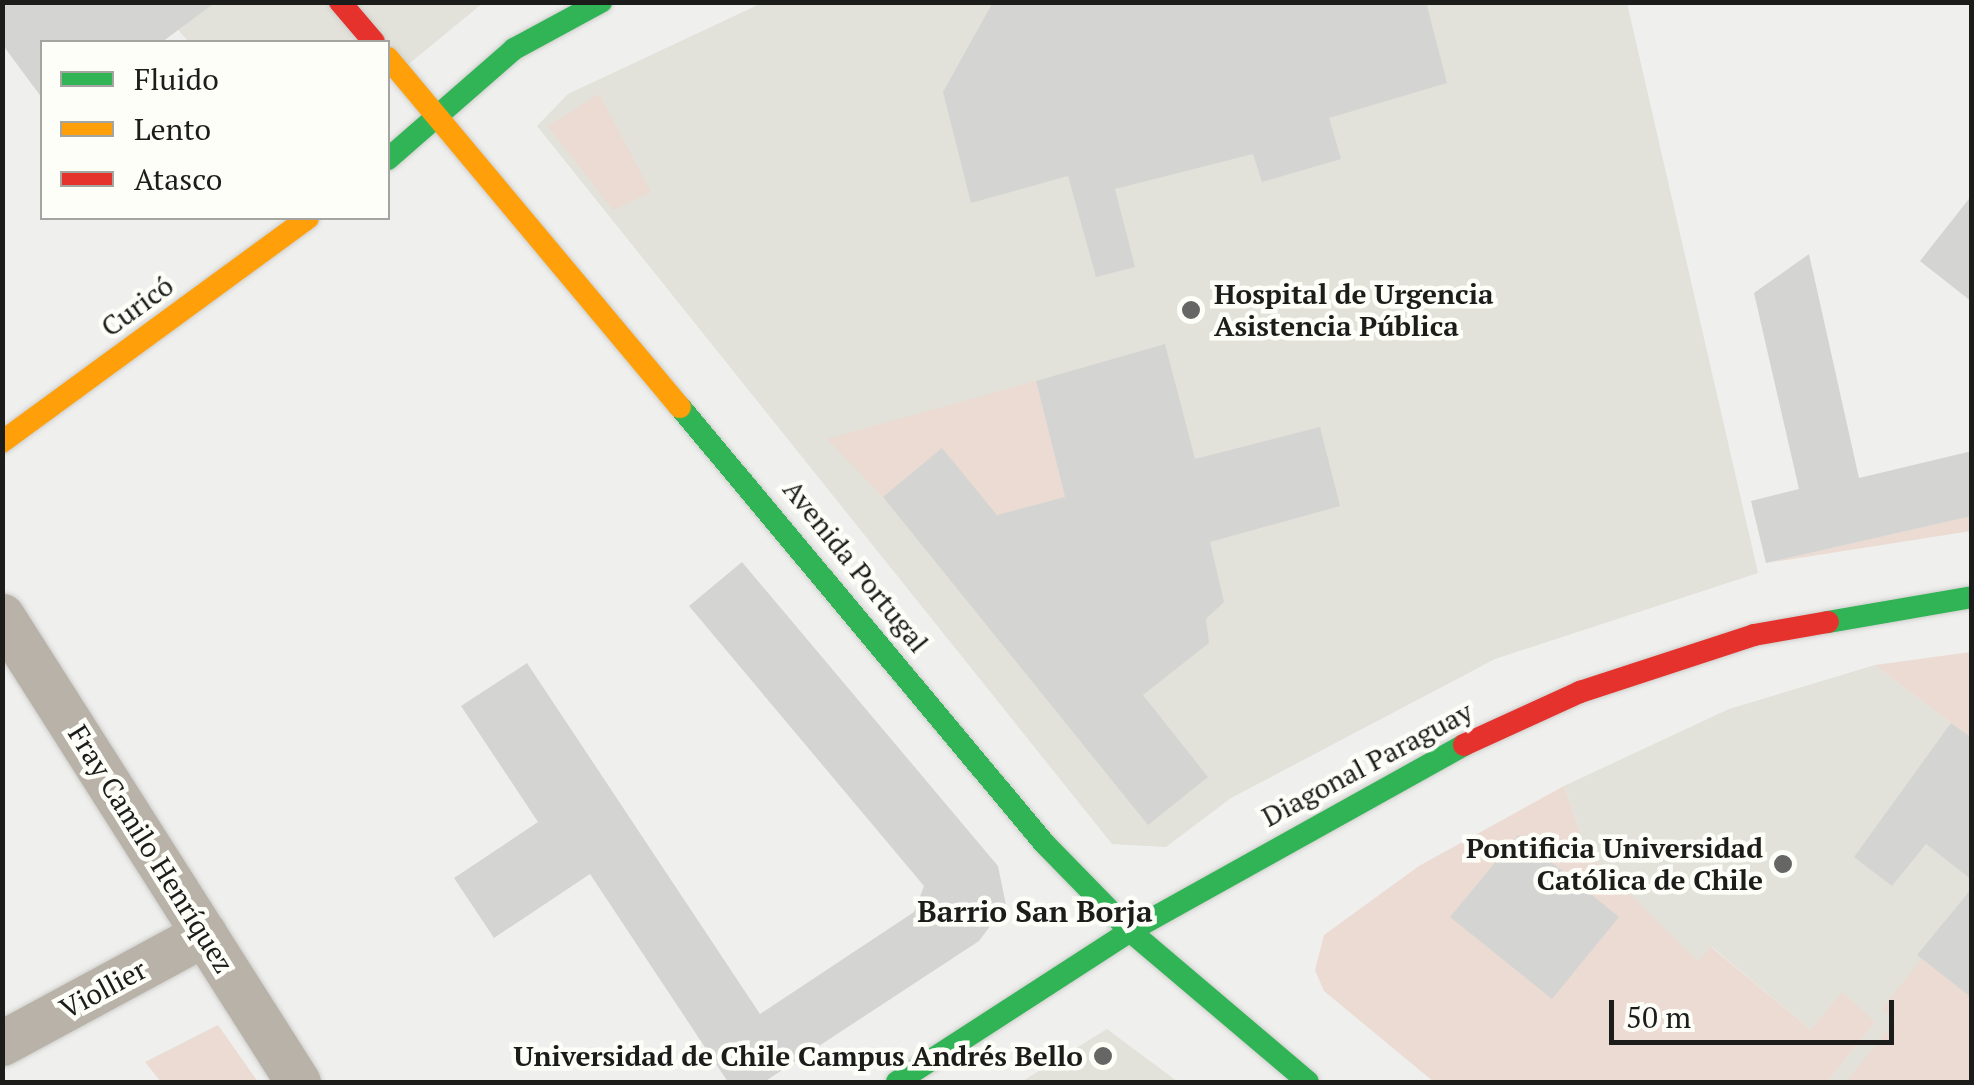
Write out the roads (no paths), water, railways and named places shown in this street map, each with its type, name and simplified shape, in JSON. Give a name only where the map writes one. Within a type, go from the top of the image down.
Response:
[{"type":"main road","points":[[340,2],[372,40]]},
{"type":"main road","points":[[390,157],[514,49],[600,2]]},
{"type":"main road","name":"Avenida Portugal","points":[[390,60],[1044,843],[1130,932],[1308,1082]]},
{"type":"main road","name":"Curicó","points":[[2,442],[305,220]]},
{"type":"main road","name":"Diagonal Paraguay","points":[[897,1082],[1130,932],[1400,774],[1580,692],[1754,634],[1972,597]]},
{"type":"street","name":"Fray Camilo Henríquez","points":[[2,616],[298,1082]]},
{"type":"street","name":"Viollier","points":[[2,1044],[204,934]]},
{"type":"place","name":"Hospital de Urgencia Asistencia Pública","points":[[1191,310]]},
{"type":"place","name":"Pontificia Universidad Católica de Chile","points":[[1783,864]]},
{"type":"place","name":"Universidad de Chile Campus Andrés Bello","points":[[1103,1056]]},
{"type":"district","name":"Barrio San Borja","points":[[1035,911]]}]
